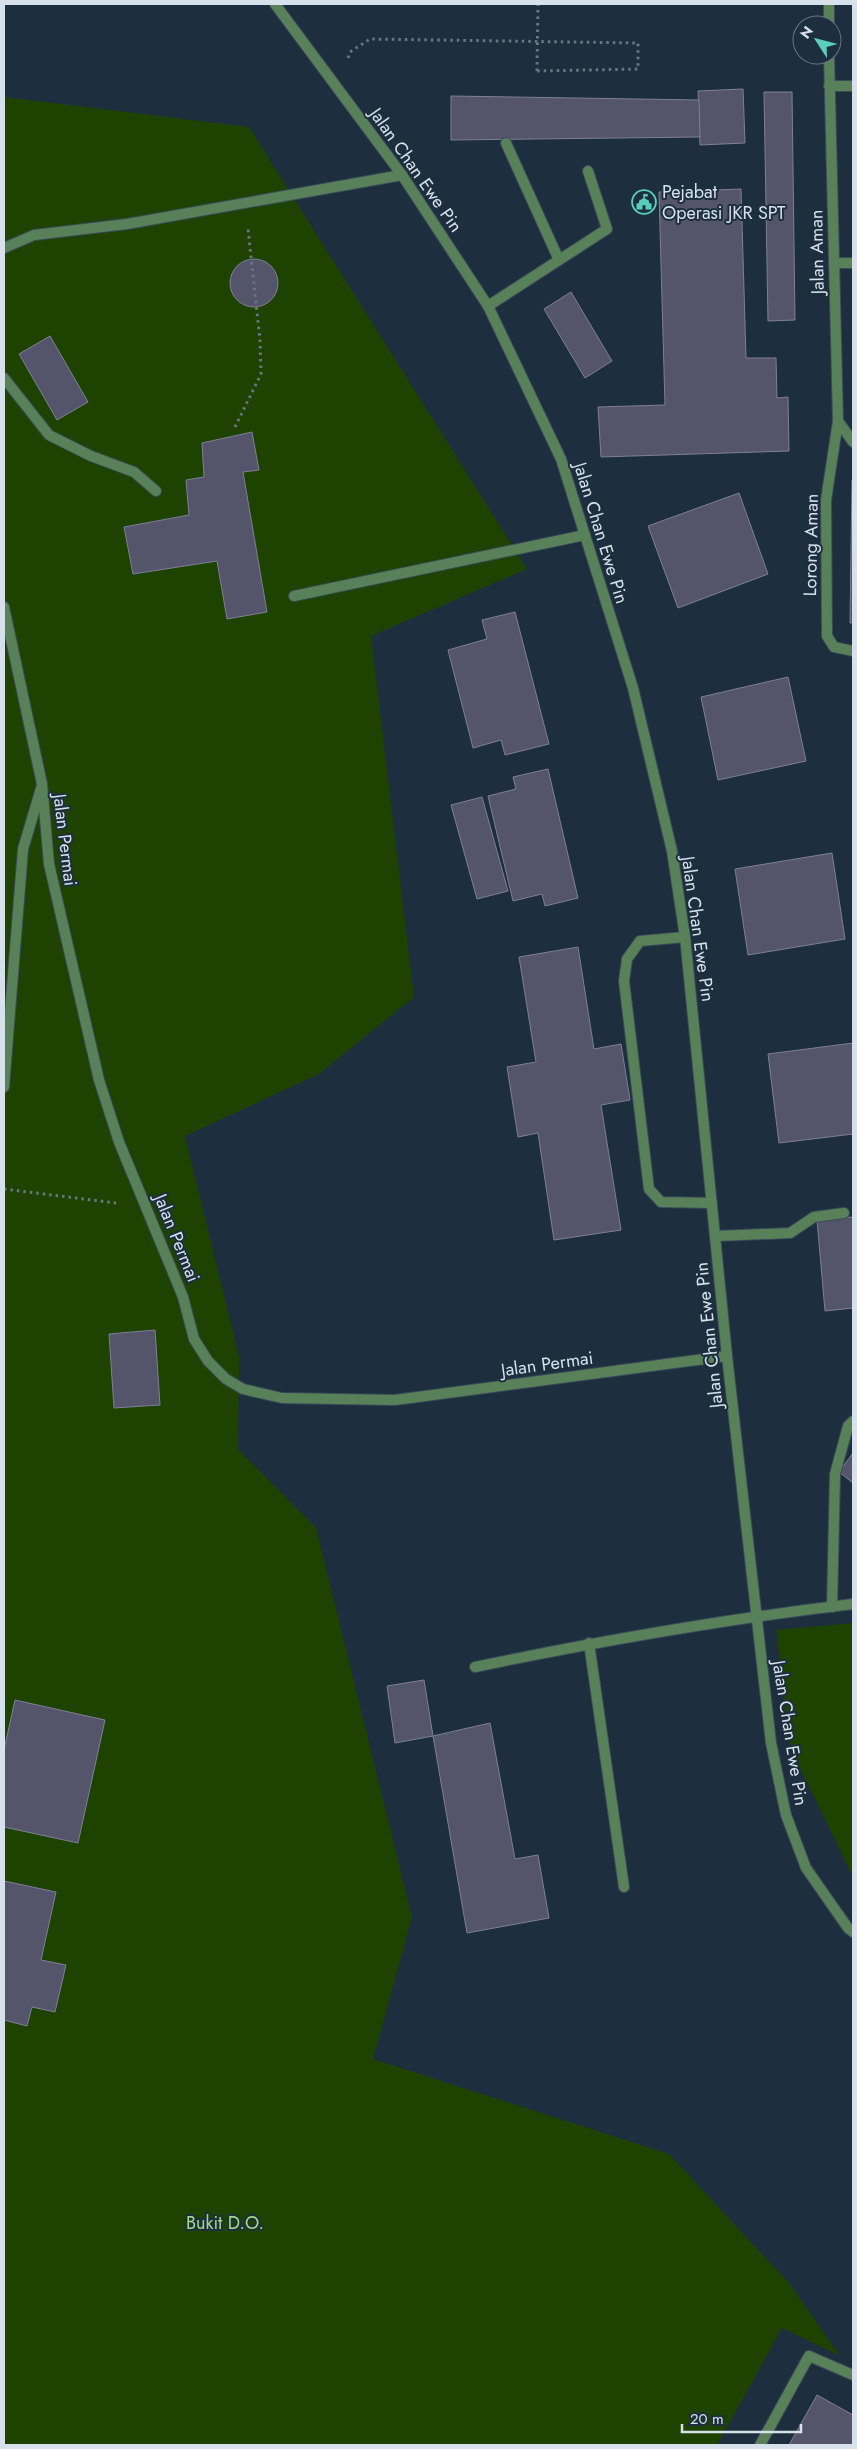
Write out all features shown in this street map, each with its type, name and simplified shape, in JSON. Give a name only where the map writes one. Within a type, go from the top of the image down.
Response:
[{"type":"street","name":"Jalan Chan Ewe Pin","points":[[275,4],[402,175],[488,306],[561,459],[633,688],[672,851],[685,936],[727,1356],[771,1743],[786,1815],[806,1868],[848,1928],[853,1932]]},
{"type":"street","name":"Jalan Aman","points":[[829,65],[838,421]]},
{"type":"street","points":[[829,86],[853,86]]},
{"type":"street","points":[[506,143],[559,260]]},
{"type":"street","points":[[488,306],[607,229],[588,172]]},
{"type":"street","points":[[4,248],[34,235],[127,224],[402,175]]},
{"type":"street","points":[[834,263],[853,262]]},
{"type":"street","points":[[4,378],[49,435],[91,456],[134,472],[156,490]]},
{"type":"street","points":[[838,421],[853,442]]},
{"type":"street","name":"Lorong Aman","points":[[838,421],[826,500],[827,636],[834,647],[853,652]]},
{"type":"street","points":[[294,596],[585,535]]},
{"type":"street","name":"Jalan Permai","points":[[4,607],[42,784],[49,864],[99,1080],[120,1142],[183,1297],[194,1339],[208,1361],[226,1380],[243,1388],[282,1398],[395,1400],[727,1356]]},
{"type":"street","points":[[4,1087],[23,849],[42,784]]},
{"type":"street","points":[[685,936],[640,941],[627,960],[624,981],[649,1189],[662,1202],[712,1203]]},
{"type":"street","points":[[716,1236],[790,1233],[814,1217],[844,1213]]},
{"type":"street","points":[[832,1607],[835,1474],[848,1426],[853,1421]]},
{"type":"street","points":[[475,1667],[589,1643],[756,1616],[853,1604]]},
{"type":"street","points":[[589,1643],[624,1887]]},
{"type":"street","points":[[760,2445],[809,2356],[853,2375]]},
{"type":"path","points":[[337,85],[350,52],[370,39],[638,43],[638,69],[537,71],[538,4]]},
{"type":"path","points":[[235,427],[260,374],[260,340],[248,230],[250,202]]},
{"type":"path","points":[[4,1189],[146,1206]]},
{"type":"green space","name":"Bukit D.O.","points":[[4,97],[249,127],[527,569],[371,636],[414,997],[319,1074],[185,1136],[239,1357],[238,1449],[316,1528],[412,1917],[373,2059],[669,2154],[789,2283],[840,2356],[782,2328],[717,2445],[4,2445]]},
{"type":"green space","points":[[853,1623],[853,1877],[791,1749],[776,1630]]},
{"type":"building","points":[[743,89],[745,143],[700,145],[698,91]]},
{"type":"building","points":[[764,92],[792,92],[795,320],[768,321]]},
{"type":"building","points":[[451,96],[699,100],[700,137],[451,140]]},
{"type":"building","points":[[741,189],[746,358],[776,358],[777,398],[788,397],[789,451],[601,457],[598,407],[665,405],[659,192]]},
{"type":"building","points":[[254,259],[263,261],[271,266],[276,274],[278,283],[276,292],[271,300],[263,305],[254,307],[245,305],[237,300],[232,292],[230,283],[232,274],[237,266],[245,261]]},
{"type":"building","points":[[571,292],[612,361],[585,378],[544,309]]},
{"type":"building","points":[[50,336],[88,402],[57,420],[19,354]]},
{"type":"building","points":[[252,432],[259,470],[243,472],[267,612],[227,619],[217,561],[133,574],[124,527],[189,515],[186,480],[204,477],[202,443]]},
{"type":"building","points":[[852,480],[853,623],[850,623]]},
{"type":"building","points":[[739,493],[768,574],[678,608],[648,526]]},
{"type":"building","points":[[515,612],[549,744],[505,755],[501,740],[473,748],[448,650],[487,639],[482,620]]},
{"type":"building","points":[[788,677],[806,761],[718,780],[701,697]]},
{"type":"building","points":[[548,769],[578,898],[545,906],[542,894],[513,901],[488,796],[516,789],[513,777]]},
{"type":"building","points":[[482,797],[508,891],[477,899],[451,805]]},
{"type":"building","points":[[832,853],[845,939],[748,955],[735,869]]},
{"type":"building","points":[[578,947],[594,1049],[621,1044],[630,1100],[601,1105],[621,1230],[554,1240],[538,1133],[518,1137],[507,1067],[536,1062],[519,957]]},
{"type":"building","points":[[853,1043],[853,1134],[779,1143],[768,1054]]},
{"type":"building","points":[[853,1217],[853,1308],[825,1311],[817,1220]]},
{"type":"building","points":[[155,1330],[160,1405],[114,1408],[109,1334]]},
{"type":"building","points":[[853,1453],[853,1483],[839,1472]]},
{"type":"building","points":[[424,1680],[433,1736],[395,1743],[387,1686]]},
{"type":"building","points":[[15,1700],[105,1720],[78,1843],[4,1827],[4,1750]]},
{"type":"building","points":[[490,1723],[515,1859],[538,1855],[549,1918],[467,1933],[433,1736]]},
{"type":"building","points":[[4,1881],[56,1892],[41,1960],[66,1965],[55,2012],[32,2007],[27,2026],[4,2020]]},
{"type":"building","points":[[817,2395],[853,2415],[853,2445],[789,2445]]},
{"type":"place","name":"Pejabat Operasi JKR SPT","points":[[644,202]]}]
